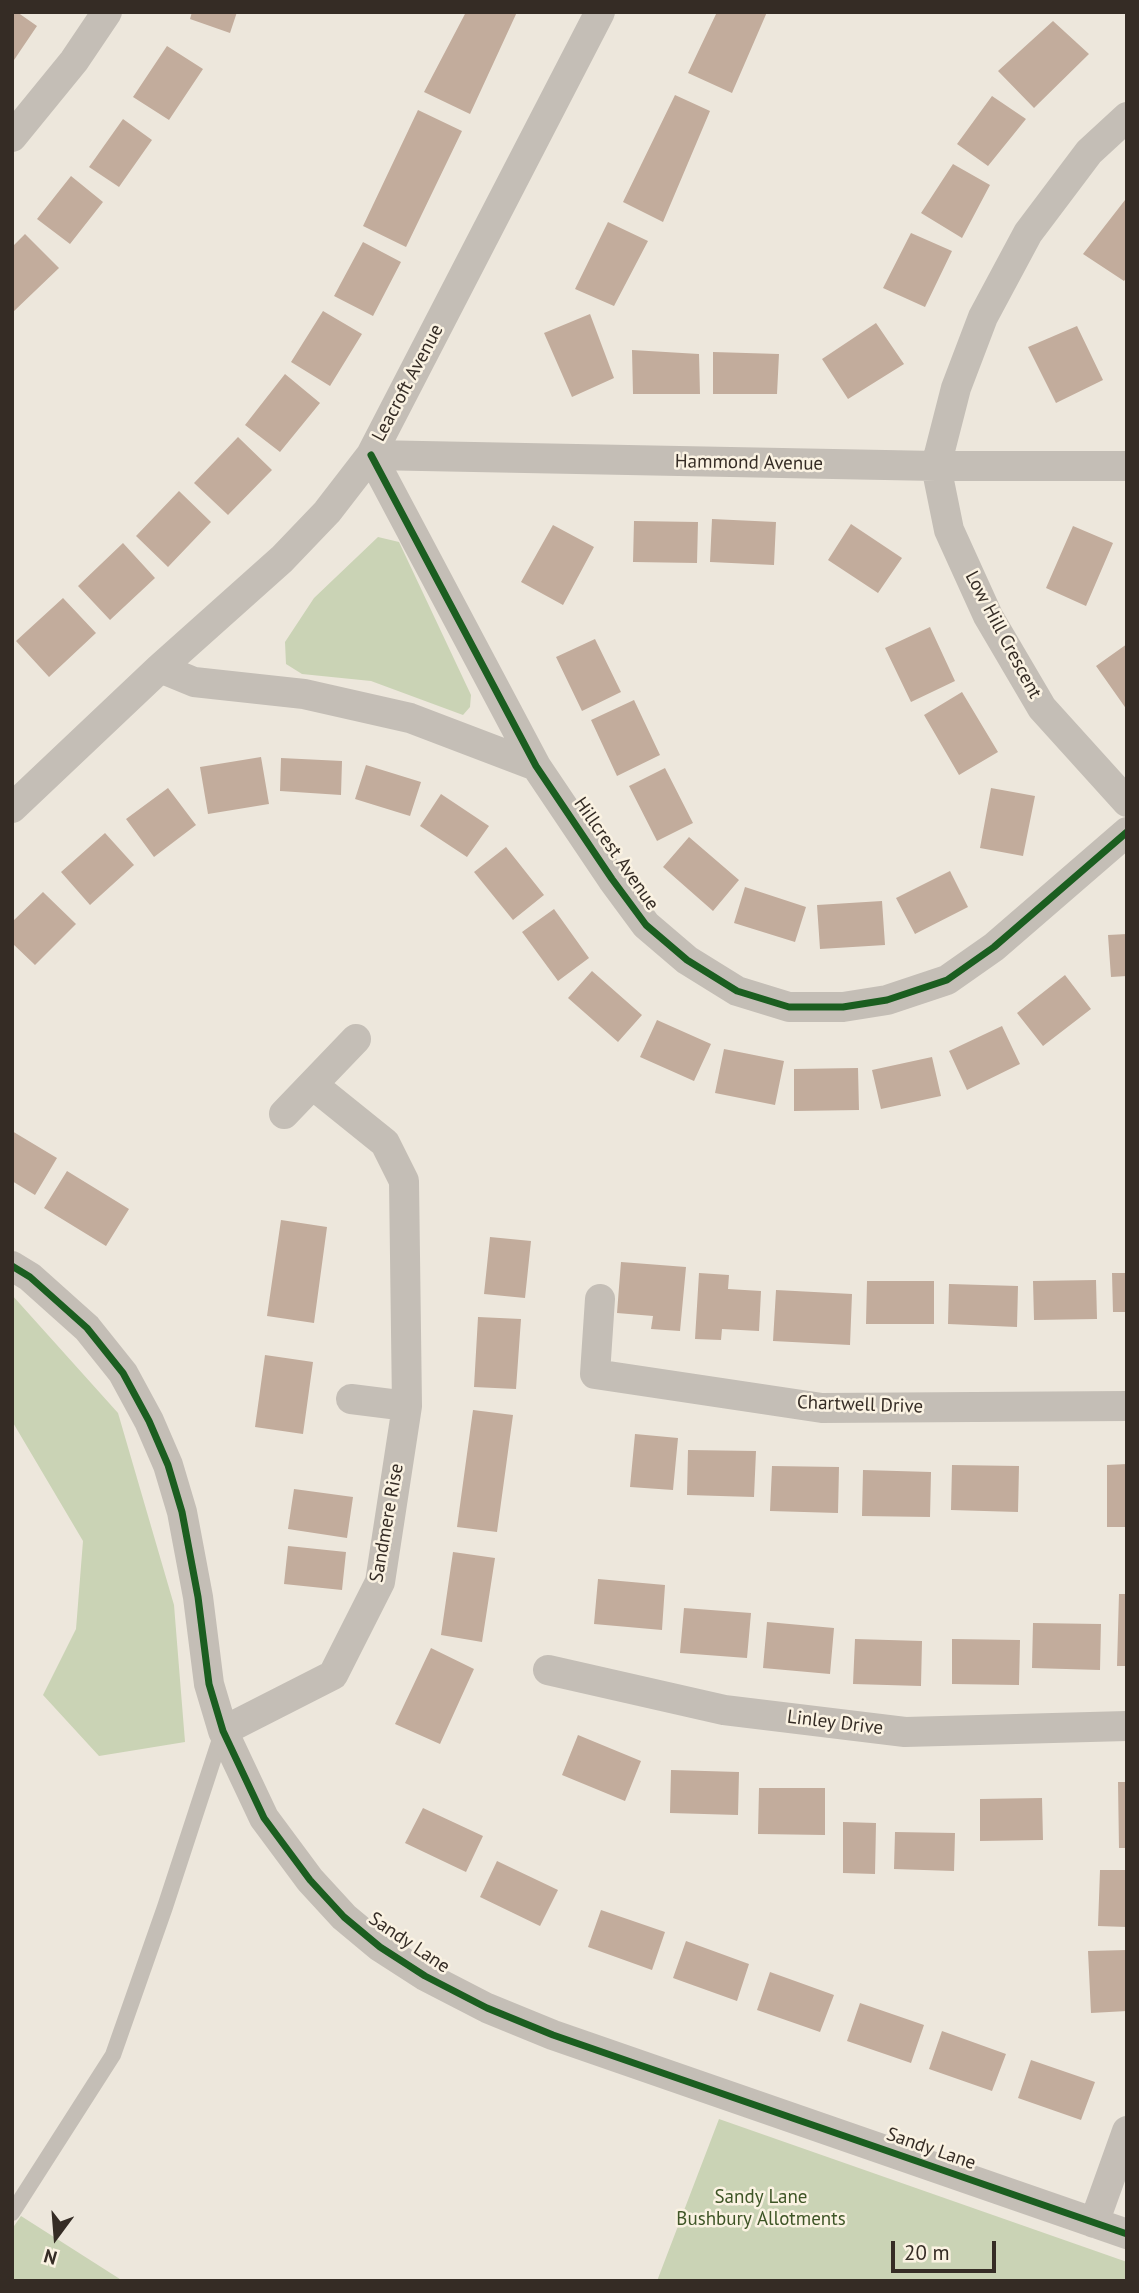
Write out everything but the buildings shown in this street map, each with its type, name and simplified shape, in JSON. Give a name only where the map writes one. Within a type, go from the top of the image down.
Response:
[{"type":"street","points":[[12,137],[74,61],[107,12]]},
{"type":"street","name":"Leacroft Avenue","points":[[12,808],[160,668],[282,559],[327,512],[370,455],[600,12]]},
{"type":"street","name":"Low Hill Crescent","points":[[1127,117],[1089,152],[1028,233],[983,317],[956,388],[936,466],[949,530],[988,616],[1042,708],[1127,802]]},
{"type":"street","name":"Hammond Avenue","points":[[370,455],[936,466],[1127,466]]},
{"type":"street","name":"Hillcrest Avenue","points":[[370,455],[536,766],[612,879],[646,925],[687,960],[737,992],[789,1007],[843,1007],[887,1000],[947,979],[994,947],[1127,832]]},
{"type":"street","points":[[160,668],[194,682],[304,694],[410,718],[536,766]]},
{"type":"street","points":[[284,1114],[356,1039]]},
{"type":"street","name":"Sandmere Rise","points":[[223,1731],[333,1675],[380,1582],[407,1406],[404,1181],[385,1143],[313,1085]]},
{"type":"street","name":"Sandy Lane","points":[[12,1266],[30,1277],[87,1328],[123,1373],[149,1421],[182,1512],[198,1597],[209,1684],[223,1731],[264,1818],[310,1881],[344,1917],[380,1947],[425,1976],[487,2008],[553,2035],[1127,2234]]},
{"type":"street","name":"Chartwell Drive","points":[[600,1299],[595,1374],[822,1408],[1127,1406]]},
{"type":"street","points":[[351,1399],[407,1406]]},
{"type":"street","name":"Linley Drive","points":[[548,1670],[724,1710],[905,1732],[1127,1726]]},
{"type":"street","points":[[1094,2223],[1127,2130]]},
{"type":"lane","points":[[12,2213],[113,2055],[223,1731]]},
{"type":"green space","points":[[378,537],[399,542],[471,695],[470,707],[463,715],[371,681],[302,674],[286,664],[285,642],[314,598]]},
{"type":"green space","points":[[12,1295],[118,1413],[174,1605],[185,1742],[99,1756],[43,1695],[76,1629],[83,1541],[12,1421]]},
{"type":"green space","name":"Sandy Lane Bushbury Allotments","points":[[719,2119],[1127,2262],[1127,2281],[657,2281]]},
{"type":"green space","points":[[21,2216],[123,2281],[12,2281],[12,2229]]},
{"type":"cycle path","points":[[371,455],[536,766],[612,879],[646,925],[687,960],[737,991],[789,1007],[843,1007],[887,1000],[947,980],[994,947],[1127,832]]},
{"type":"cycle path","points":[[12,1266],[30,1277],[87,1328],[123,1373],[149,1421],[168,1465],[182,1512],[198,1597],[209,1684],[223,1731],[264,1818],[310,1880],[344,1917],[380,1947],[425,1976],[487,2008],[553,2035],[1127,2234]]}]
